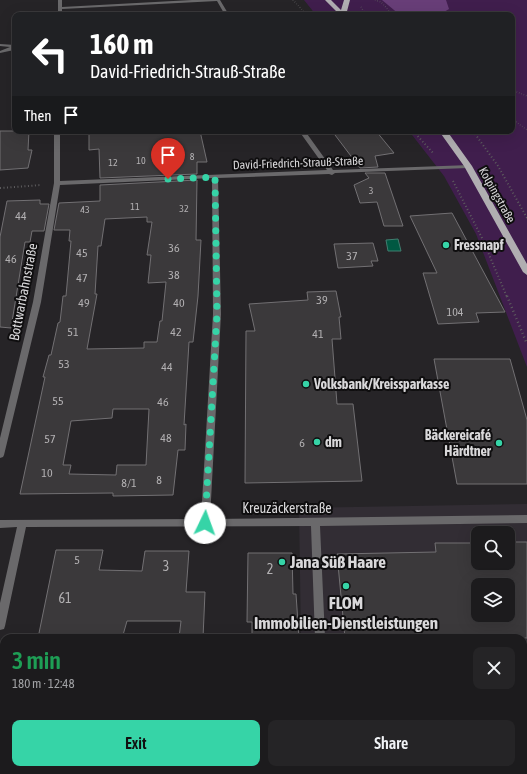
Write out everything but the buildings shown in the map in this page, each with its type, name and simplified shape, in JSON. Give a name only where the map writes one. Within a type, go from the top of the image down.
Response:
[{"type":"main road","points":[[328,0],[340,12]]},
{"type":"main road","points":[[344,12],[347,0]]},
{"type":"main road","name":"Kolpingstraße","points":[[445,134],[468,166],[527,272]]},
{"type":"street","points":[[60,0],[60,12]]},
{"type":"street","points":[[60,8],[218,0],[225,12]]},
{"type":"street","points":[[0,45],[6,44],[12,46]]},
{"type":"street","points":[[0,52],[12,49]]},
{"type":"street","name":"Bottwarbahnstraße","points":[[0,455],[37,302],[57,184],[57,134]]},
{"type":"street","points":[[304,134],[332,173]]},
{"type":"street","name":"David-Friedrich-Strauß-Straße","points":[[57,184],[468,166]]},
{"type":"street","points":[[205,523],[217,314],[215,177]]},
{"type":"street","name":"Kreuzäckerstraße","points":[[0,524],[527,519]]},
{"type":"street","points":[[315,522],[320,634]]},
{"type":"street","points":[[0,626],[22,524]]},
{"type":"path","points":[[293,0],[303,12]]},
{"type":"path","points":[[375,0],[381,2],[390,12]]},
{"type":"path","points":[[515,91],[527,96]]},
{"type":"path","points":[[515,121],[527,130]]},
{"type":"path","points":[[416,134],[446,168],[482,238],[527,344]]},
{"type":"path","points":[[475,134],[498,166],[527,218]]},
{"type":"path","points":[[0,188],[57,184]]},
{"type":"shaded area","points":[[304,0],[527,0],[527,367],[476,234],[444,176],[411,134],[515,134],[515,12],[314,12]]},
{"type":"shaded area","points":[[382,0],[446,0],[449,9],[444,12],[396,12]]},
{"type":"shaded area","points":[[398,239],[401,251],[388,251],[386,240]]},
{"type":"shaded area","points":[[527,504],[527,634],[301,634],[299,508]]},
{"type":"place","name":"Fressnapf","points":[[446,245]]},
{"type":"place","name":"Volksbank/Kreissparkasse","points":[[306,384]]},
{"type":"place","name":"dm","points":[[317,442]]},
{"type":"place","name":"Bäckereicafé Härdtner","points":[[499,443]]},
{"type":"place","name":"Jana Süß Haare","points":[[282,562]]},
{"type":"place","name":"FLOM Immobilien-Dienstleistungen","points":[[346,586]]},
{"type":"route","points":[[168,179],[215,177],[217,314],[205,523]]}]
